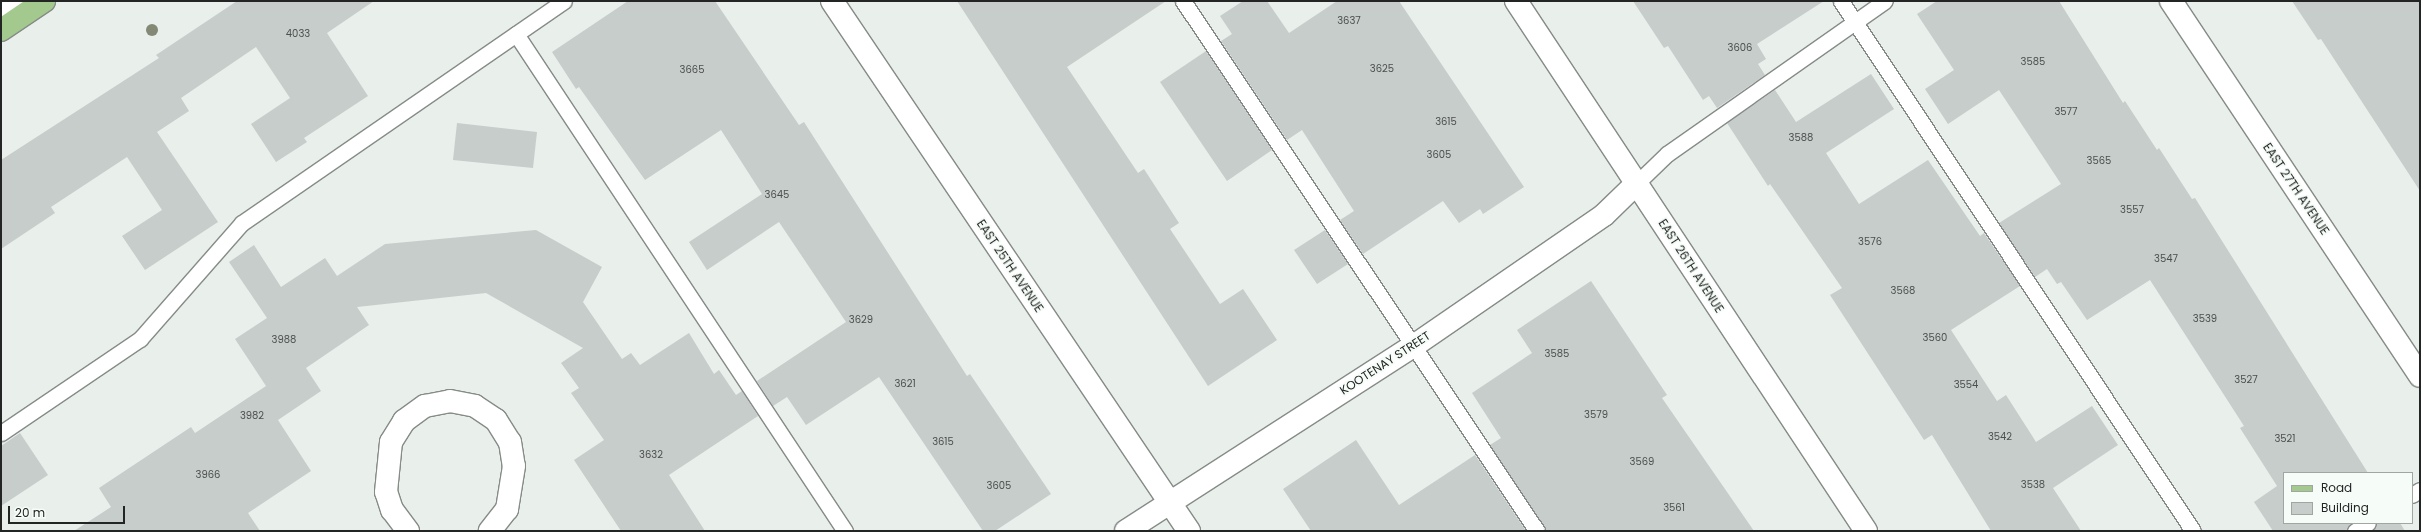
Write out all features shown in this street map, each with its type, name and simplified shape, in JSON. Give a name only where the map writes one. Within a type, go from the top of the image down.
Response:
[{"type":"main road","points":[[1,30],[44,1]]},
{"type":"street","points":[[1,16],[14,1]]},
{"type":"street","name":"EAST 25TH AVENUE","points":[[832,1],[1189,531]]},
{"type":"street","name":"EAST 26TH AVENUE","points":[[1516,1],[1866,531]]},
{"type":"street","name":"EAST 27TH AVENUE","points":[[2171,1],[2420,376]]},
{"type":"street","name":"KOOTENAY STREET","points":[[1126,531],[1414,344],[1604,215],[1636,184]]},
{"type":"street","points":[[408,531],[392,510],[386,492],[391,442],[404,421],[425,406],[450,401],[475,406],[496,420],[510,442],[514,466],[507,509],[492,531]]},
{"type":"lane","points":[[1,433],[140,339],[242,223],[564,1]]},
{"type":"lane","points":[[1183,1],[1414,344],[1537,531]]},
{"type":"lane","points":[[1841,1],[2193,531]]},
{"type":"lane","points":[[1636,184],[1667,154],[1885,1]]},
{"type":"lane","points":[[516,34],[845,531]]},
{"type":"lane","points":[[2355,531],[2366,524]]},
{"type":"building","points":[[237,1],[374,1],[327,33],[368,96],[304,138],[307,142],[276,162],[251,124],[290,98],[256,47],[181,98],[189,111],[157,132],[218,222],[145,270],[122,236],[162,210],[127,157],[51,207],[55,213],[1,249],[1,160],[159,58],[156,55]]},
{"type":"building","points":[[628,1],[715,1],[799,125],[804,122],[967,376],[970,374],[1051,494],[995,531],[983,531],[879,377],[806,425],[787,397],[773,406],[757,381],[846,322],[779,222],[707,270],[689,242],[762,194],[721,130],[645,180],[579,87],[576,89],[552,52]]},
{"type":"building","points":[[957,1],[1166,1],[1067,67],[1138,173],[1144,169],[1179,223],[1170,229],[1220,304],[1243,289],[1277,340],[1208,386]]},
{"type":"building","points":[[1243,1],[1267,1],[1289,33],[1337,1],[1399,1],[1524,187],[1483,214],[1480,209],[1459,223],[1443,201],[1363,254],[1340,220],[1354,211],[1302,130],[1287,140],[1221,41],[1232,34],[1220,16]]},
{"type":"building","points":[[1633,1],[1824,1],[1757,44],[1766,59],[1758,64],[1765,75],[1717,108],[1709,96],[1703,100],[1668,46],[1664,48]]},
{"type":"building","points":[[1937,1],[2059,1],[2123,103],[2125,101],[2157,150],[2159,148],[2192,199],[2195,198],[2367,472],[2283,472],[2283,524],[2350,524],[2346,531],[2273,531],[2254,502],[2277,486],[2240,428],[2244,426],[2150,280],[2087,320],[2061,282],[2057,284],[2047,269],[2035,277],[1999,223],[2061,184],[1999,90],[1948,124],[1925,89],[1954,70],[1917,14]]},
{"type":"building","points":[[2292,1],[2420,1],[2420,191],[2321,39],[2318,40]]},
{"type":"building","points":[[1206,51],[1272,150],[1227,181],[1160,82]]},
{"type":"building","points":[[1871,74],[1894,109],[1826,153],[1859,204],[1928,160],[1980,236],[1984,233],[2020,286],[1951,330],[1997,401],[2006,395],[2036,442],[2092,406],[2118,445],[2053,488],[2081,531],[1991,531],[1932,435],[1924,440],[1830,295],[1842,288],[1770,184],[1768,186],[1727,123],[1775,90],[1796,122]]},
{"type":"building","points":[[457,123],[537,132],[533,168],[453,160]]},
{"type":"building","points":[[536,230],[602,267],[583,302],[622,359],[631,353],[640,365],[689,333],[714,374],[719,370],[736,395],[742,391],[758,416],[669,475],[705,531],[621,531],[574,460],[604,440],[571,393],[579,388],[561,363],[583,348],[486,293],[357,307],[369,325],[306,368],[321,391],[278,420],[311,471],[248,513],[260,531],[74,531],[111,507],[99,488],[191,427],[195,433],[266,386],[235,339],[267,318],[229,262],[254,245],[281,287],[325,258],[337,276],[385,244]]},
{"type":"building","points":[[1325,230],[1348,264],[1317,284],[1294,250]]},
{"type":"building","points":[[1591,281],[1667,395],[1662,398],[1754,531],[1546,531],[1490,445],[1501,438],[1472,393],[1532,353],[1517,330]]},
{"type":"building","points":[[20,433],[48,475],[1,506],[1,446]]},
{"type":"building","points":[[1356,440],[1399,505],[1475,455],[1526,531],[1311,531],[1283,489]]},
{"type":"building","points":[[2376,524],[2401,524],[2405,531],[2372,531]]}]
